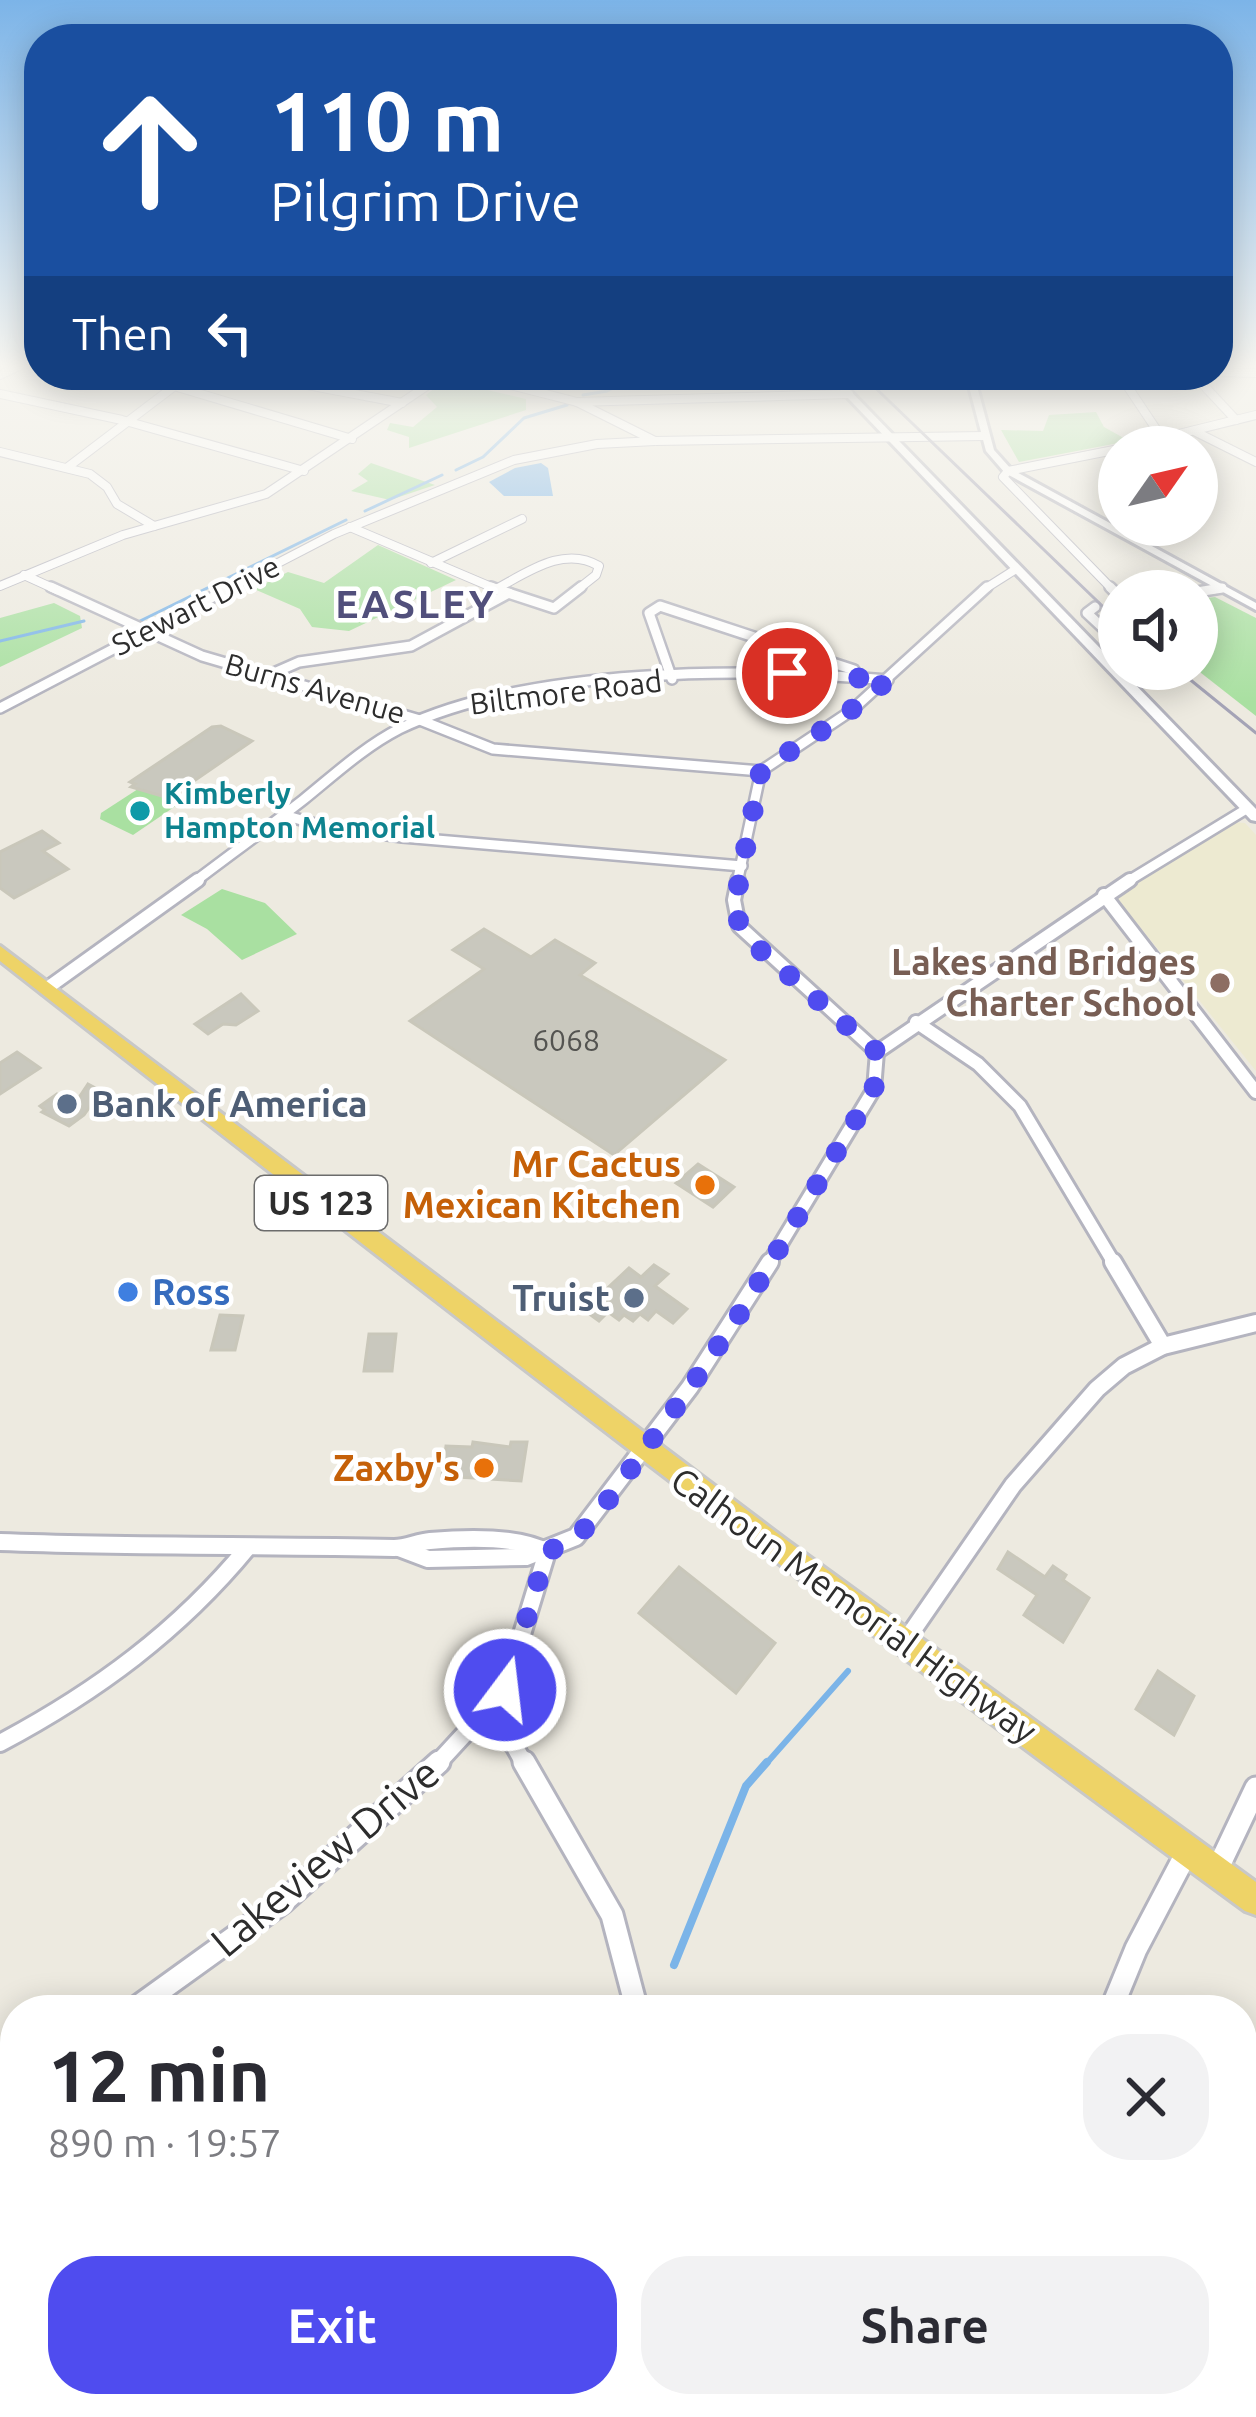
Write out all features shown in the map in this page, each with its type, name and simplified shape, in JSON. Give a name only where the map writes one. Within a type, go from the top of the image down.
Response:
[{"type":"highway","name":"Calhoun Memorial Highway","points":[[0,952],[642,1449],[1256,1900]]},
{"type":"main road","points":[[929,478],[1098,649]]},
{"type":"main road","points":[[1137,690],[1252,813]]},
{"type":"street","points":[[95,478],[117,504],[154,526]]},
{"type":"street","points":[[0,586],[154,526],[250,500],[293,478]]},
{"type":"street","name":"Stewart Drive","points":[[0,708],[350,527],[470,478]]},
{"type":"street","points":[[1004,478],[1098,581]]},
{"type":"street","points":[[1020,478],[1256,607]]},
{"type":"street","points":[[431,562],[522,519]]},
{"type":"street","points":[[350,527],[496,589],[554,608],[596,575],[596,561],[583,557],[548,562],[496,589]]},
{"type":"street","points":[[877,1052],[739,926],[733,913],[761,770],[840,719],[999,576],[1016,569]]},
{"type":"street","name":"Burns Avenue","points":[[25,575],[202,656],[420,720],[506,752],[761,770]]},
{"type":"street","points":[[1218,589],[1222,588]]},
{"type":"street","points":[[267,676],[291,661],[349,658],[410,646],[509,593]]},
{"type":"street","points":[[672,679],[649,613],[661,606],[888,680]]},
{"type":"street","points":[[1095,607],[1087,613],[1098,623]]},
{"type":"street","name":"Biltmore Road","points":[[46,989],[159,911],[363,752],[420,720],[521,693],[672,679],[787,673],[888,680]]},
{"type":"street","points":[[0,1542],[344,1543],[399,1547],[428,1559],[547,1552],[576,1538],[598,1514],[743,1309],[874,1089],[877,1052],[1104,896],[1252,813]]},
{"type":"street","points":[[284,815],[402,838],[742,866]]},
{"type":"street","points":[[1104,896],[1256,1092]]},
{"type":"street","points":[[916,1022],[978,1064],[1020,1106],[1163,1346]]},
{"type":"street","points":[[904,1643],[1013,1485],[1097,1389],[1124,1366],[1163,1346],[1256,1322]]},
{"type":"street","points":[[0,1743],[134,1659],[221,1582],[248,1546]]},
{"type":"street","points":[[547,1552],[505,1690],[508,1735],[612,1915],[633,1995]]},
{"type":"street","name":"Lakeview Drive","points":[[154,1995],[277,1905],[384,1815],[434,1770],[505,1690]]},
{"type":"street","points":[[1216,1871],[1256,1788]]},
{"type":"street","points":[[1117,1995],[1187,1850]]},
{"type":"shaded area","name":"Lakes and Bridges Charter School","points":[[1229,822],[1245,823],[1256,835],[1256,1071],[1116,897]]},
{"type":"green space","points":[[363,478],[414,478],[435,485],[390,500],[351,491],[368,481]]},
{"type":"green space","points":[[378,545],[456,580],[349,631],[312,627],[300,609],[254,589],[288,572],[324,583]]},
{"type":"green space","points":[[1218,599],[1256,618],[1256,716],[1218,686]]},
{"type":"green space","points":[[54,603],[80,616],[82,628],[0,667],[0,618]]},
{"type":"green space","points":[[138,789],[180,803],[133,835],[100,819],[101,813]]},
{"type":"green space","points":[[222,889],[265,903],[297,934],[242,960],[207,929],[181,915]]},
{"type":"water","points":[[497,478],[550,478],[553,496],[504,496],[489,482]]},
{"type":"building","points":[[221,726],[252,741],[169,798],[131,787],[135,784],[130,782],[212,727]]},
{"type":"building","points":[[42,831],[59,843],[43,851],[68,869],[14,898],[0,888],[0,852]]},
{"type":"building","points":[[484,929],[531,957],[555,940],[595,963],[580,975],[725,1060],[614,1155],[410,1021],[484,969],[453,950]]},
{"type":"building","points":[[241,994],[258,1011],[208,1034],[195,1024]]},
{"type":"building","points":[[17,1052],[40,1068],[0,1094],[0,1063]]},
{"type":"building","name":"Bank of America","points":[[88,1084],[101,1091],[84,1115],[69,1126],[42,1112],[40,1106],[57,1094],[76,1102]]},
{"type":"building","name":"Mr Cactus Mexican Kitchen","points":[[698,1164],[734,1187],[713,1207],[676,1183]]},
{"type":"building","name":"Truist","points":[[654,1265],[668,1274],[655,1286],[687,1309],[673,1323],[656,1311],[648,1320],[640,1314],[633,1321],[624,1315],[619,1320],[608,1312],[599,1321],[584,1310],[629,1268],[641,1277]]},
{"type":"building","points":[[220,1315],[243,1316],[235,1350],[211,1350]]},
{"type":"building","points":[[369,1334],[396,1334],[392,1371],[364,1371]]},
{"type":"building","name":"Zaxby's","points":[[473,1442],[510,1447],[511,1442],[527,1442],[521,1481],[442,1476],[446,1446],[472,1447]]},
{"type":"building","points":[[1008,1552],[1045,1577],[1053,1566],[1066,1575],[1063,1580],[1089,1598],[1063,1642],[1024,1615],[1037,1595],[998,1569]]},
{"type":"building","points":[[679,1567],[775,1643],[736,1693],[639,1613]]},
{"type":"building","points":[[1158,1671],[1194,1696],[1174,1735],[1136,1709]]},
{"type":"waterway","points":[[365,511],[436,478]]},
{"type":"waterway","points":[[138,622],[346,520]]},
{"type":"waterway","points":[[0,641],[84,621]]},
{"type":"waterway","points":[[765,1765],[848,1671]]},
{"type":"waterway","points":[[674,1965],[746,1786],[767,1762]]},
{"type":"railway","points":[[969,478],[1098,602]]},
{"type":"railway","points":[[1203,690],[1256,733]]},
{"type":"place","name":"Kimberly Hampton Memorial","points":[[140,811]]},
{"type":"place","name":"Lakes and Bridges Charter School","points":[[1220,983]]},
{"type":"place","name":"Bank of America","points":[[67,1104]]},
{"type":"place","name":"Mr Cactus Mexican Kitchen","points":[[705,1185]]},
{"type":"place","name":"Ross","points":[[128,1292]]},
{"type":"place","name":"Truist","points":[[634,1298]]},
{"type":"place","name":"Zaxby's","points":[[484,1468]]},
{"type":"district","name":"EASLEY","points":[[416,604]]},
{"type":"route","points":[[505,1690],[547,1552],[576,1538],[598,1514],[690,1388],[743,1309],[874,1089],[877,1052],[759,949],[733,913],[761,770],[840,719],[888,680],[787,673]]}]
